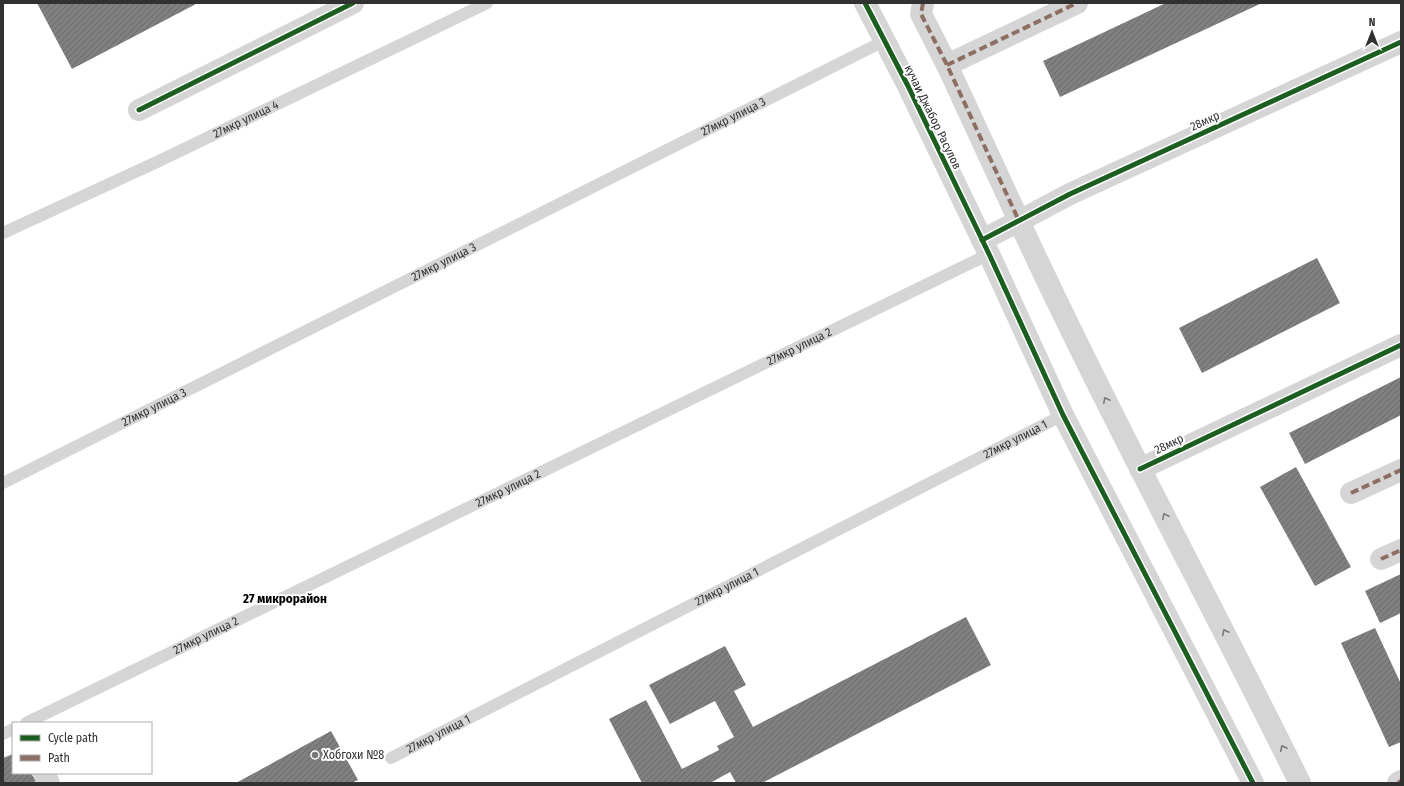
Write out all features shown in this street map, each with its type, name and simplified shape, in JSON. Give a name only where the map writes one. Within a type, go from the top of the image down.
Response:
[{"type":"street","points":[[139,110],[354,3]]},
{"type":"street","name":"кучаи Джабор Расулов","points":[[865,3],[908,86],[986,247],[1063,415],[1253,783]]},
{"type":"street","points":[[947,65],[1077,3]]},
{"type":"street","points":[[920,7],[1019,221],[1140,469],[1242,664],[1300,783]]},
{"type":"street","name":"28мкр","points":[[986,247],[1019,221],[1070,194],[1401,42]]},
{"type":"street","name":"28мкр","points":[[1140,469],[1401,345]]},
{"type":"street","points":[[1351,493],[1401,470]]},
{"type":"street","points":[[1381,559],[1401,550]]},
{"type":"street","points":[[44,774],[49,783]]},
{"type":"lane","name":"27мкр улица 4","points":[[3,233],[159,161],[487,3]]},
{"type":"lane","name":"27мкр улица 3","points":[[3,483],[884,41]]},
{"type":"lane","name":"27мкр улица 2","points":[[28,722],[986,247]]},
{"type":"lane","name":"27мкр улица 1","points":[[391,758],[1063,415]]},
{"type":"lane","points":[[3,734],[12,730]]},
{"type":"building","points":[[37,3],[195,3],[196,4],[72,69]]},
{"type":"building","points":[[1166,3],[1262,3],[1060,97],[1043,61]]},
{"type":"building","points":[[1317,258],[1340,303],[1202,373],[1179,328]]},
{"type":"building","points":[[1401,377],[1401,415],[1305,464],[1289,433]]},
{"type":"building","points":[[1296,467],[1351,567],[1315,586],[1260,487]]},
{"type":"building","points":[[1401,574],[1401,613],[1380,623],[1365,591]]},
{"type":"building","points":[[966,617],[991,665],[762,783],[736,783],[730,772],[710,783],[642,783],[609,719],[646,700],[682,769],[719,750],[717,746],[734,737],[715,701],[670,724],[649,685],[725,646],[746,685],[734,691],[753,727]]},
{"type":"building","points":[[1375,628],[1401,684],[1401,742],[1389,747],[1341,643]]},
{"type":"building","name":"Хобгохи №8","points":[[331,731],[358,780],[351,783],[236,783]]},
{"type":"building","points":[[12,754],[12,774],[32,774],[36,781],[32,783],[3,783],[3,758]]},
{"type":"marked path","points":[[923,3],[921,14],[947,65],[1019,221],[1021,220]]},
{"type":"marked path","points":[[947,65],[1077,3]]},
{"type":"marked path","points":[[1351,493],[1401,470]]},
{"type":"marked path","points":[[1381,559],[1401,550]]},
{"type":"cycle path","points":[[139,110],[353,3]]},
{"type":"cycle path","points":[[865,3],[908,86],[989,254],[1063,415],[1253,783]]},
{"type":"cycle path","points":[[982,240],[1070,194],[1401,42]]},
{"type":"cycle path","points":[[1140,469],[1401,345]]},
{"type":"place","name":"Хобгохи №8","points":[[315,755]]},
{"type":"district","name":"27 микрорайон","points":[[285,598]]}]
